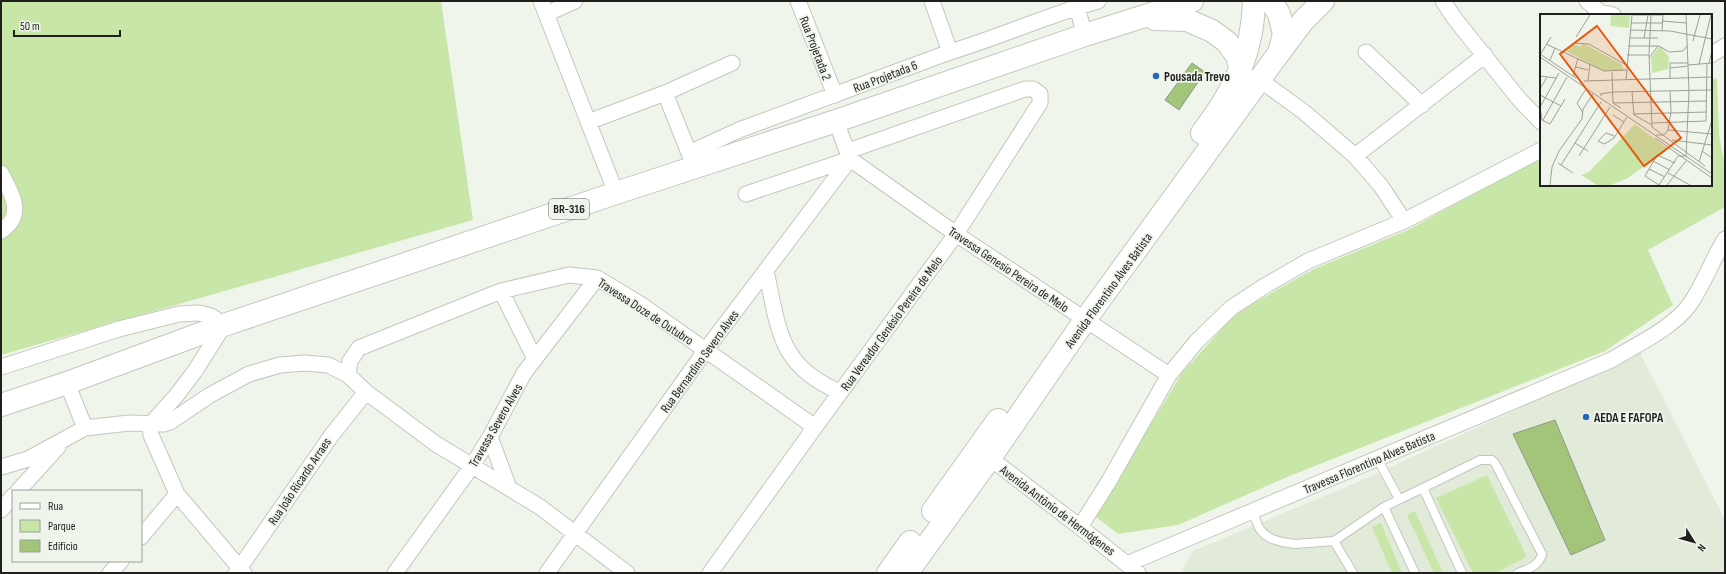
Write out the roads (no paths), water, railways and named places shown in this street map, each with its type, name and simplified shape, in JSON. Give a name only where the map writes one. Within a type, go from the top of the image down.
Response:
[{"type":"main road","name":"BR-316","points":[[1,405],[67,383],[224,325],[616,193],[692,160],[836,122],[1085,35],[1191,1]]},
{"type":"main road","name":"Avenida Florentino Alves Batista","points":[[1224,117],[1241,70],[1249,40],[1254,1]]},
{"type":"main road","name":"Avenida Florentino Alves Batista","points":[[907,573],[983,453],[1080,316],[1224,117],[1260,80],[1279,53],[1284,34],[1279,14],[1271,1]]},
{"type":"main road","points":[[1279,53],[1303,21],[1323,1]]},
{"type":"main road","points":[[1140,18],[1187,20],[1212,31],[1227,42],[1237,56],[1241,70]]},
{"type":"main road","name":"Avenida Florentino Alves Batista","points":[[888,573],[983,453]]},
{"type":"street","points":[[575,1],[544,7],[616,193]]},
{"type":"street","name":"Rua Projetada 2","points":[[798,1],[835,95]]},
{"type":"street","points":[[932,1],[950,52]]},
{"type":"street","name":"Rua Projetada 6","points":[[692,160],[739,130],[950,52],[981,43],[1076,4],[1098,1]]},
{"type":"street","points":[[1443,1],[1455,19],[1519,99],[1540,121]]},
{"type":"street","points":[[1587,1],[1600,12],[1609,14]]},
{"type":"street","points":[[1076,4],[1085,35]]},
{"type":"street","points":[[1712,54],[1725,46]]},
{"type":"street","points":[[1366,52],[1422,105]]},
{"type":"street","points":[[1355,156],[1485,55]]},
{"type":"street","points":[[588,122],[665,93],[732,63]]},
{"type":"street","points":[[1260,80],[1304,112],[1355,156],[1381,186],[1404,221]]},
{"type":"street","name":"Rua Vereador Genésio Pereira de Melo","points":[[710,573],[956,234],[1040,103],[1040,94],[1033,89],[1025,89],[849,155]]},
{"type":"street","points":[[665,93],[692,160]]},
{"type":"street","points":[[746,194],[849,155],[836,122]]},
{"type":"street","points":[[1080,527],[1109,481],[1169,375],[1197,341],[1231,308],[1263,287],[1308,261],[1404,221],[1540,151]]},
{"type":"street","name":"Travessa Genesio Pereira de Melo","points":[[849,155],[956,234],[1169,375]]},
{"type":"street","name":"Rua Bernardino Severo Alves","points":[[547,573],[849,155]]},
{"type":"street","points":[[1,173],[16,207],[14,218],[5,229],[1,231]]},
{"type":"street","name":"Travessa Florentino Alves Batista","points":[[1132,568],[1254,510],[1611,360],[1654,334],[1678,317],[1690,304],[1725,239]]},
{"type":"street","points":[[766,271],[781,335],[788,352],[805,372],[825,386],[840,392]]},
{"type":"street","name":"Travessa Doze de Outubro","points":[[348,375],[350,361],[359,348],[501,291],[569,275],[597,278],[640,304],[815,427]]},
{"type":"street","name":"Travessa Severo Alves","points":[[395,573],[472,466],[490,437],[524,373],[597,278]]},
{"type":"street","points":[[501,291],[535,359]]},
{"type":"street","points":[[1,367],[119,329],[179,314],[199,313],[210,316],[224,325],[195,371],[176,396],[150,425],[151,435],[177,494],[240,571]]},
{"type":"street","points":[[1,467],[28,459],[85,428],[129,423],[150,425],[163,424],[175,420],[210,395],[249,374],[280,365],[306,363],[328,365],[348,375],[366,392],[436,444],[540,507],[627,573]]},
{"type":"street","points":[[67,383],[85,428]]},
{"type":"street","name":"Rua João Ricardo Arraes","points":[[240,571],[331,436],[366,392]]},
{"type":"street","points":[[490,437],[509,488]]},
{"type":"street","points":[[19,490],[65,438]]},
{"type":"street","name":"Avenida Antônio de Hermógenes","points":[[983,453],[1132,568]]},
{"type":"street","points":[[142,536],[177,494]]},
{"type":"street","points":[[1,510],[12,497]]},
{"type":"street","points":[[110,573],[120,562]]},
{"type":"lane","points":[[1377,458],[1399,499]]},
{"type":"lane","points":[[1254,510],[1259,528],[1264,534],[1272,539],[1295,544],[1334,541],[1384,507],[1399,499],[1480,460],[1492,460],[1495,463],[1542,554],[1534,566],[1518,573]]},
{"type":"lane","points":[[1423,488],[1462,573]]},
{"type":"lane","points":[[1384,507],[1415,573]]},
{"type":"lane","points":[[1334,541],[1353,573]]},
{"type":"place","name":"Pousada Trevo","points":[[1156,76]]},
{"type":"place","name":"AEDA E FAFOPA","points":[[1586,417]]}]
